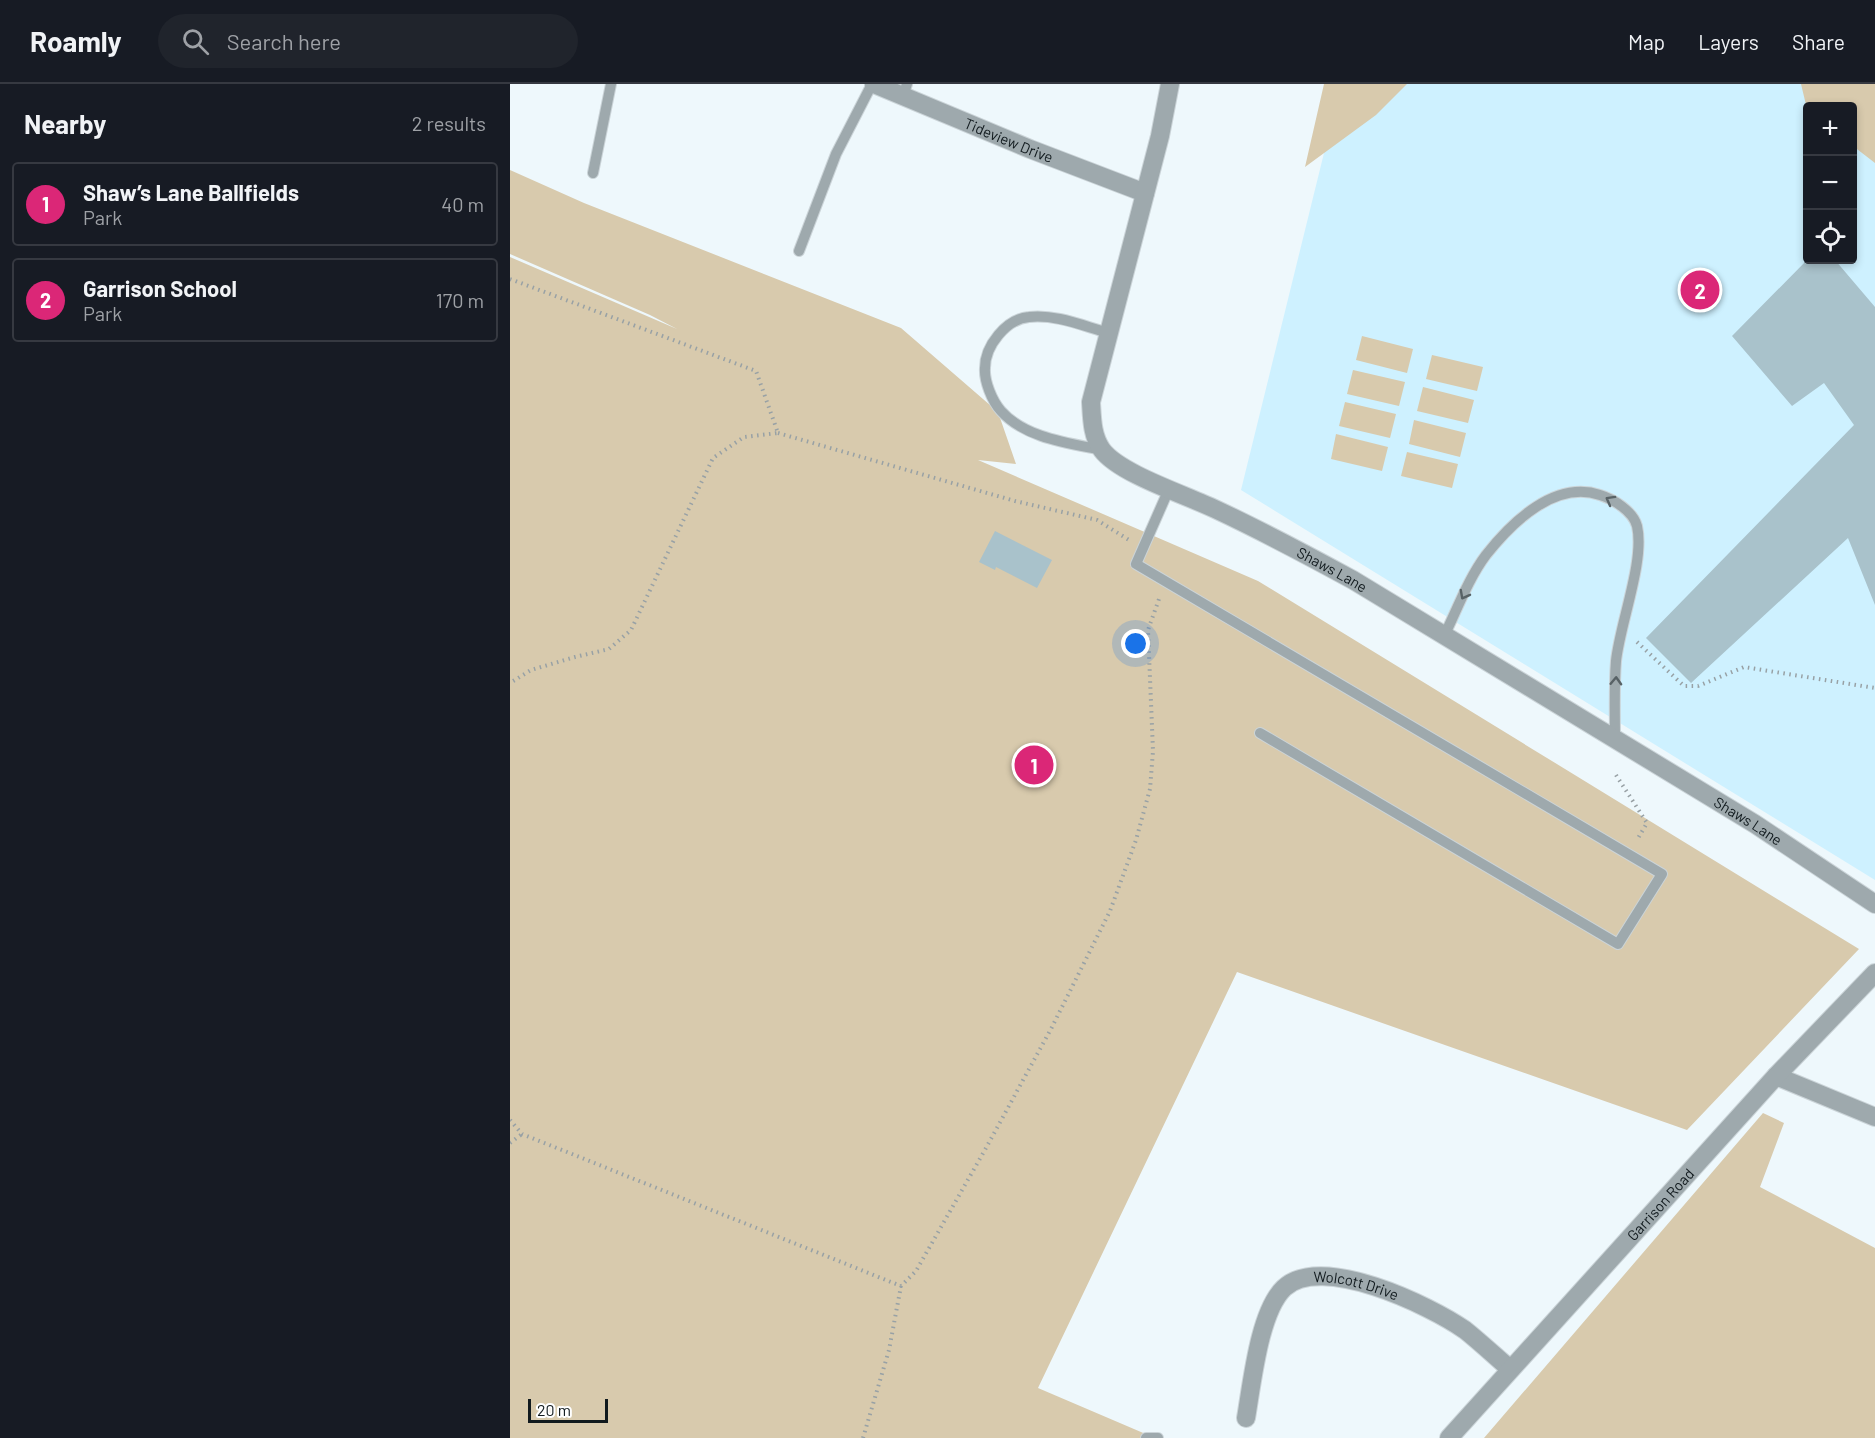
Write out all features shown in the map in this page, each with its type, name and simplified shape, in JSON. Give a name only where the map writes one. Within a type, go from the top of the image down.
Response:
[{"type":"street","name":"Tideview Drive","points":[[873,84],[905,90],[1030,148],[1145,193]]},
{"type":"street","points":[[1102,450],[1092,427],[1091,402],[1160,136],[1170,84]]},
{"type":"street","name":"Shaws Lane","points":[[1102,450],[1118,465],[1298,549],[1353,580],[1755,824],[1875,904]]},
{"type":"street","name":"Garrison Road","points":[[1449,1438],[1776,1076],[1875,973]]},
{"type":"street","points":[[1776,1076],[1875,1117]]},
{"type":"street","name":"Wolcott Drive","points":[[1246,1418],[1260,1338],[1270,1309],[1283,1288],[1300,1277],[1320,1275],[1346,1278],[1433,1311],[1465,1331],[1509,1369]]},
{"type":"lane","points":[[593,173],[611,84]]},
{"type":"lane","points":[[799,251],[836,154],[873,84]]},
{"type":"lane","points":[[1102,450],[1054,440],[1023,428],[1001,410],[989,390],[984,368],[991,345],[1005,326],[1026,317],[1052,317],[1109,333]]},
{"type":"lane","points":[[1169,489],[1136,564],[1662,874],[1618,944],[1260,734]]},
{"type":"lane","points":[[1444,636],[1485,556],[1530,512],[1550,498],[1569,492],[1588,491],[1608,497],[1624,509],[1636,523],[1639,541],[1636,567],[1616,661],[1616,739]]},
{"type":"lane","points":[[1146,1438],[1158,1438]]},
{"type":"path","points":[[510,279],[756,371],[778,433]]},
{"type":"path","points":[[510,683],[531,670],[609,649],[631,630],[713,458],[744,437],[778,433],[1004,498],[1097,520],[1143,548]]},
{"type":"path","points":[[863,1438],[889,1350],[901,1286],[916,1271],[1052,1027],[1110,911],[1136,840],[1150,789],[1153,751],[1148,630],[1165,581]]},
{"type":"path","points":[[1636,641],[1684,686],[1698,686],[1744,667],[1875,688]]},
{"type":"path","points":[[1616,775],[1647,823]]},
{"type":"path","points":[[510,1120],[522,1134],[901,1286]]},
{"type":"path","points":[[510,1143],[522,1134]]},
{"type":"shaded area","points":[[1324,84],[1407,84],[1376,115],[1305,167]]},
{"type":"shaded area","points":[[1341,84],[1875,84],[1875,880],[1241,490]]},
{"type":"shaded area","points":[[1801,84],[1875,84],[1875,163],[1857,149],[1857,102],[1805,102]]},
{"type":"shaded area","points":[[510,170],[584,203],[901,328],[998,412],[1016,464],[978,460],[1258,581],[1859,949],[1687,1130],[1237,972],[1038,1388],[1155,1438],[510,1438],[510,257],[677,329],[510,254]]},
{"type":"shaded area","points":[[1362,336],[1413,349],[1407,373],[1356,360]]},
{"type":"shaded area","points":[[1432,355],[1483,367],[1477,391],[1426,379]]},
{"type":"shaded area","points":[[1353,370],[1405,382],[1399,406],[1347,394]]},
{"type":"shaded area","points":[[1423,387],[1474,400],[1468,423],[1417,411]]},
{"type":"shaded area","points":[[1345,402],[1396,414],[1390,438],[1339,426]]},
{"type":"shaded area","points":[[1414,420],[1466,433],[1460,457],[1409,444]]},
{"type":"shaded area","points":[[1336,434],[1388,447],[1382,471],[1331,459]]},
{"type":"shaded area","points":[[1407,452],[1458,464],[1452,488],[1401,476]]},
{"type":"shaded area","points":[[1763,1113],[1784,1123],[1760,1187],[1875,1248],[1875,1438],[1484,1438]]},
{"type":"building","points":[[1803,264],[1838,264],[1875,307],[1875,605],[1848,538],[1691,683],[1646,638],[1854,425],[1824,383],[1792,406],[1732,336]]},
{"type":"building","points":[[995,531],[1052,560],[1037,588],[996,567],[995,570],[979,562]]},
{"type":"place","name":"Garrison School","points":[[1700,290]]},
{"type":"place","name":"Shaw’s Lane Ballfields","points":[[1034,765]]}]
